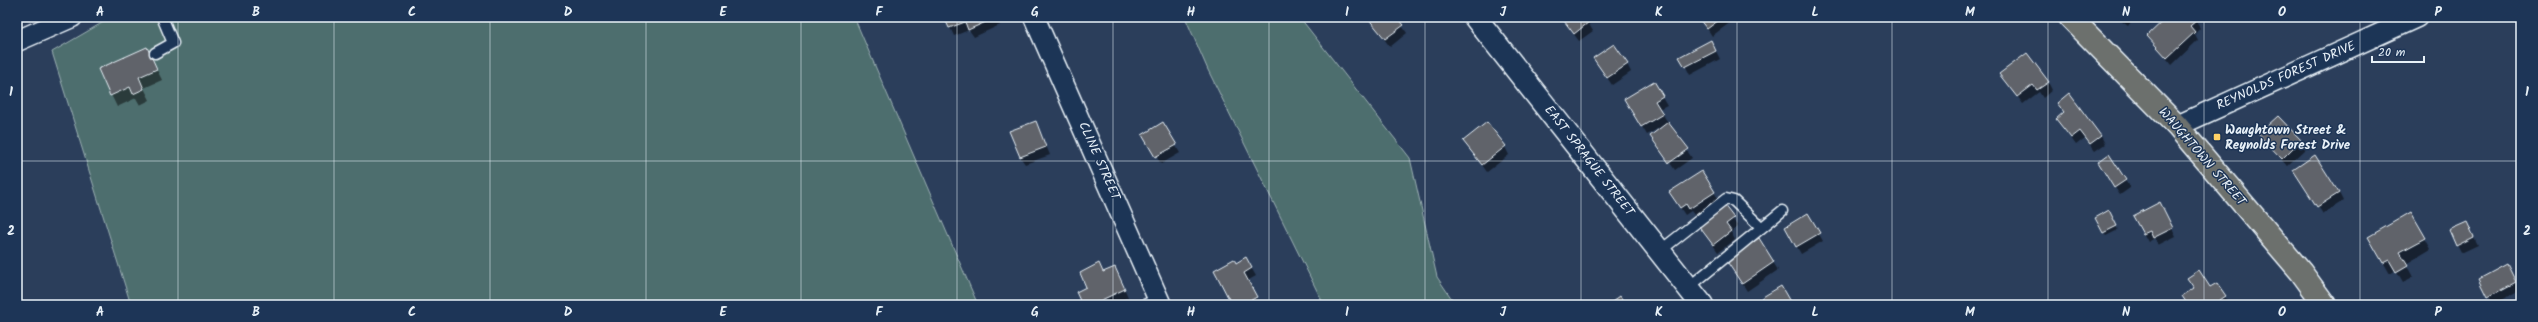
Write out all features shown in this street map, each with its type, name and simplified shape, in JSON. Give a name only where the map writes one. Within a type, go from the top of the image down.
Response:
[{"type":"main road","name":"WAUGHTOWN STREET","points":[[2070,17],[2177,126],[2301,272],[2325,305]]},
{"type":"street","points":[[17,41],[72,17]]},
{"type":"street","name":"CLINE STREET","points":[[1034,17],[1155,303]]},
{"type":"street","name":"EAST SPRAGUE STREET","points":[[1475,17],[1702,305]]},
{"type":"street","name":"REYNOLDS FOREST DRIVE","points":[[2177,126],[2417,17]]},
{"type":"lane","points":[[155,53],[173,43],[162,17]]},
{"type":"lane","points":[[1660,251],[1726,199],[1734,201],[1761,227]]},
{"type":"lane","points":[[1689,288],[1782,210]]},
{"type":"green space","points":[[112,17],[854,17],[978,305],[131,305],[52,52]]},
{"type":"green space","points":[[1185,17],[1301,19],[1410,158],[1437,277],[1456,305],[1324,305],[1208,70]]},
{"type":"building","points":[[944,17],[997,17],[968,30],[965,22],[949,28]]},
{"type":"building","points":[[1367,17],[1397,17],[1404,25],[1385,39]]},
{"type":"building","points":[[1561,17],[1585,17],[1589,22],[1574,34]]},
{"type":"building","points":[[1701,17],[1723,17],[1707,29],[1699,19]]},
{"type":"building","points":[[2167,17],[2194,17],[2197,20],[2190,26],[2195,32],[2167,58],[2147,36]]},
{"type":"building","points":[[1711,40],[1716,51],[1685,67],[1679,57]]},
{"type":"building","points":[[1614,44],[1628,64],[1607,78],[1593,58]]},
{"type":"building","points":[[147,47],[157,69],[139,77],[144,89],[133,94],[130,87],[110,96],[98,69]]},
{"type":"building","points":[[2027,53],[2049,82],[2037,90],[2033,85],[2017,97],[1999,74]]},
{"type":"building","points":[[1654,81],[1663,96],[1655,101],[1663,114],[1641,127],[1624,99]]},
{"type":"building","points":[[2069,93],[2101,136],[2090,144],[2080,131],[2071,138],[2056,119],[2064,112],[2057,103]]},
{"type":"building","points":[[2278,116],[2301,140],[2282,159],[2258,134]]},
{"type":"building","points":[[1036,121],[1046,147],[1020,157],[1009,131]]},
{"type":"building","points":[[1163,122],[1177,145],[1155,157],[1142,135]]},
{"type":"building","points":[[1487,122],[1506,146],[1482,165],[1463,141]]},
{"type":"building","points":[[1668,122],[1689,149],[1669,163],[1650,136]]},
{"type":"building","points":[[2109,154],[2126,180],[2114,188],[2098,162]]},
{"type":"building","points":[[2315,155],[2339,193],[2317,207],[2293,170]]},
{"type":"building","points":[[1702,171],[1715,192],[1689,209],[1686,204],[1680,208],[1669,192]]},
{"type":"building","points":[[2160,202],[2173,228],[2153,238],[2150,231],[2143,234],[2133,216]]},
{"type":"building","points":[[1724,205],[1734,218],[1726,224],[1731,231],[1713,245],[1698,225]]},
{"type":"building","points":[[2109,210],[2117,226],[2103,233],[2095,218]]},
{"type":"building","points":[[2411,212],[2426,238],[2400,252],[2408,265],[2396,272],[2389,260],[2383,263],[2368,237]]},
{"type":"building","points":[[1808,213],[1820,233],[1796,247],[1785,227]]},
{"type":"building","points":[[2467,222],[2474,237],[2456,246],[2449,230]]},
{"type":"building","points":[[1759,238],[1774,262],[1742,284],[1726,260]]},
{"type":"building","points":[[1246,257],[1252,268],[1244,273],[1257,297],[1242,305],[1232,305],[1214,270],[1234,259],[1236,263]]},
{"type":"building","points":[[1099,263],[1103,272],[1115,267],[1125,289],[1091,305],[1082,305],[1076,292],[1086,287],[1080,273]]},
{"type":"building","points":[[2507,264],[2516,282],[2488,297],[2479,279]]},
{"type":"building","points":[[2199,270],[2210,287],[2217,283],[2226,296],[2220,300],[2224,305],[2188,305],[2182,296],[2194,288],[2187,278]]},
{"type":"building","points":[[1781,286],[1792,305],[1765,305],[1761,298]]},
{"type":"building","points":[[17,296],[21,305],[17,305]]},
{"type":"building","points":[[1620,296],[1626,305],[1608,305]]},
{"type":"place","name":"Waughtown Street & Reynolds Forest Drive","points":[[2217,137]]}]
